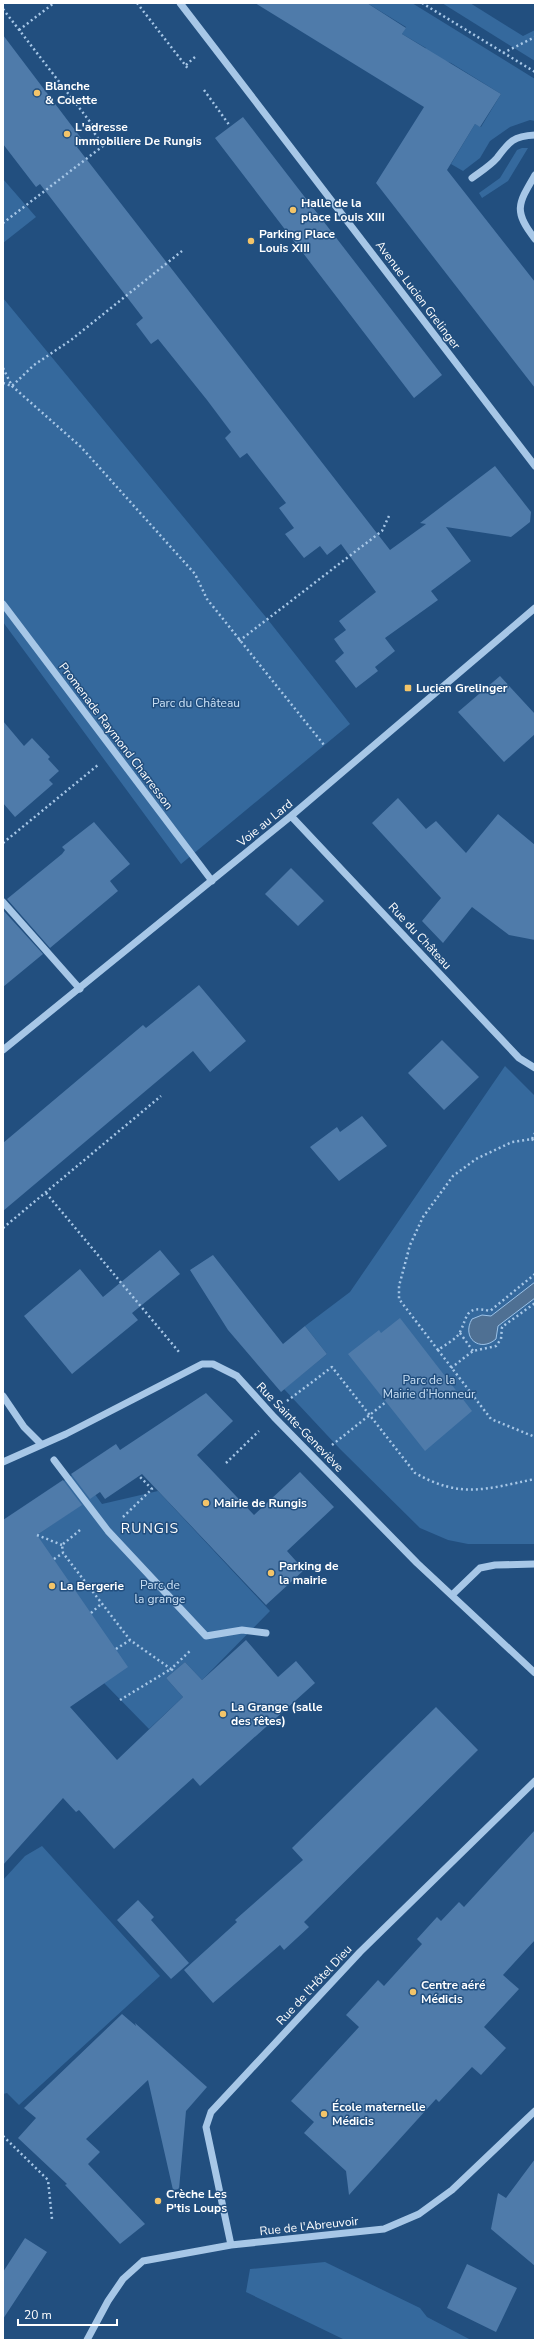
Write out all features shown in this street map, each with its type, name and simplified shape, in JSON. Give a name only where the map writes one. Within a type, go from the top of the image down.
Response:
[{"type":"street","name":"Avenue Lucien Grelinger","points":[[180,3],[535,466]]},
{"type":"street","points":[[472,178],[487,167],[496,158],[504,146],[514,139],[525,135],[535,135]]},
{"type":"street","points":[[535,175],[524,194],[520,209],[522,222],[535,239]]},
{"type":"street","name":"Promenade Raymond Charresson","points":[[3,604],[212,881]]},
{"type":"street","name":"Voie au Lard","points":[[3,1050],[80,989],[291,816],[535,608]]},
{"type":"street","name":"Rue du Château","points":[[291,816],[519,1058],[535,1068]]},
{"type":"street","points":[[3,902],[80,989]]},
{"type":"street","name":"Rue Sainte-Geneviève","points":[[3,1462],[66,1434],[202,1364],[213,1364],[238,1376],[274,1417],[417,1563],[535,1673]]},
{"type":"street","points":[[3,1396],[24,1427],[41,1444]]},
{"type":"street","points":[[54,1460],[108,1531],[206,1636],[242,1630],[266,1633]]},
{"type":"street","points":[[452,1595],[480,1568],[495,1565],[535,1564]]},
{"type":"street","name":"Rue de l'Hôtel Dieu","points":[[231,2245],[206,2127],[211,2112],[360,1952],[535,1781]]},
{"type":"street","name":"Rue de l'Abreuvoir","points":[[87,2340],[108,2302],[123,2279],[143,2261],[231,2245],[384,2229],[419,2214],[452,2190],[535,2111]]},
{"type":"path","points":[[19,30],[54,3]]},
{"type":"path","points":[[137,3],[189,70]]},
{"type":"path","points":[[422,3],[535,72]]},
{"type":"path","points":[[3,9],[94,127],[95,134],[103,146],[3,223]]},
{"type":"path","points":[[503,53],[535,37]]},
{"type":"path","points":[[186,65],[200,53]]},
{"type":"path","points":[[204,90],[230,126]]},
{"type":"path","points":[[12,386],[34,365],[71,340],[182,251]]},
{"type":"path","points":[[3,368],[12,386],[81,447],[195,574],[207,599],[239,641],[324,745]]},
{"type":"path","points":[[3,383],[12,386]]},
{"type":"path","points":[[239,641],[382,531],[389,516]]},
{"type":"path","points":[[3,843],[114,752]]},
{"type":"path","points":[[3,1228],[161,1096]]},
{"type":"path","points":[[532,1139],[535,1133]]},
{"type":"path","points":[[532,1139],[535,1143]]},
{"type":"path","points":[[532,1139],[512,1142],[476,1159],[453,1176],[424,1217],[410,1245],[399,1286],[399,1299],[491,1419],[535,1437]]},
{"type":"path","points":[[46,1193],[184,1358]]},
{"type":"path","points":[[438,1350],[460,1333],[463,1319],[468,1313],[480,1308],[490,1311],[535,1274]]},
{"type":"path","points":[[451,1368],[473,1351],[496,1346],[501,1338],[502,1327],[535,1303]]},
{"type":"path","points":[[460,1333],[473,1351]]},
{"type":"path","points":[[287,1402],[332,1368],[370,1414],[415,1473],[432,1483],[466,1491],[535,1479]]},
{"type":"path","points":[[330,1446],[386,1402]]},
{"type":"path","points":[[226,1463],[264,1427]]},
{"type":"path","points":[[108,1531],[152,1489],[139,1476]]},
{"type":"path","points":[[62,1545],[97,1516]]},
{"type":"path","points":[[37,1535],[62,1545]]},
{"type":"path","points":[[62,1545],[63,1553],[130,1640],[174,1671]]},
{"type":"path","points":[[54,1559],[63,1553]]},
{"type":"path","points":[[90,1613],[101,1604]]},
{"type":"path","points":[[120,1700],[171,1668],[206,1636]]},
{"type":"path","points":[[116,1649],[130,1640]]},
{"type":"path","points":[[3,2136],[48,2180],[52,2219]]},
{"type":"green space","points":[[367,3],[412,3],[535,79],[535,121],[530,120],[510,127],[490,141],[480,158],[463,171],[451,164],[475,124],[481,127],[501,94],[451,63],[424,54],[426,48],[402,34],[406,27]]},
{"type":"green space","points":[[442,3],[470,3],[523,36],[535,30],[535,61]]},
{"type":"green space","points":[[528,148],[508,181],[482,198],[479,193],[500,178],[517,150]]},
{"type":"green space","points":[[3,179],[36,217],[3,243]]},
{"type":"green space","name":"Parc du Château","points":[[3,298],[265,616],[350,724],[181,864],[3,622]]},
{"type":"green space","name":"Parc de la Mairie d’Honneur","points":[[505,1066],[535,1096],[535,1544],[468,1544],[448,1540],[420,1528],[340,1449],[284,1389],[327,1354],[305,1326],[350,1292]]},
{"type":"green space","name":"Parc de la grange","points":[[78,1471],[102,1504],[158,1491],[270,1611],[202,1680],[185,1662],[166,1678],[183,1697],[149,1729],[104,1683],[37,1535],[72,1511],[55,1487]]},
{"type":"green space","points":[[42,1846],[160,1976],[19,2105],[7,2093],[3,2094],[3,1880],[25,1856]]},
{"type":"green space","points":[[325,2262],[420,2308],[427,2317],[471,2340],[345,2340],[246,2292],[250,2269]]},
{"type":"shaded area","points":[[535,1282],[535,1298],[498,1326],[496,1339],[490,1343],[484,1344],[478,1344],[474,1341],[469,1332],[469,1326],[472,1319],[482,1315],[491,1316]]},
{"type":"building","points":[[255,3],[367,3],[406,28],[402,34],[501,94],[480,127],[475,124],[447,170],[535,282],[535,388],[376,183],[424,107]]},
{"type":"building","points":[[3,35],[84,142],[77,147],[390,550],[426,524],[420,523],[495,466],[531,512],[530,522],[511,537],[446,527],[471,561],[431,591],[438,600],[385,638],[395,651],[375,667],[378,671],[356,688],[335,661],[344,653],[334,639],[346,630],[339,621],[376,592],[341,544],[327,555],[320,546],[304,558],[285,534],[294,528],[279,508],[286,503],[247,453],[240,458],[225,438],[231,432],[207,400],[158,339],[151,344],[136,324],[143,318],[40,184],[36,187],[3,144]]},
{"type":"building","name":"Halle de la place Louis XIII","points":[[243,117],[442,375],[414,398],[215,138]]},
{"type":"building","points":[[500,676],[535,714],[535,734],[504,762],[458,712]]},
{"type":"building","points":[[3,721],[24,746],[32,738],[50,757],[48,759],[59,771],[49,780],[53,784],[15,817],[3,803]]},
{"type":"building","points":[[398,798],[426,829],[436,821],[466,853],[498,814],[535,845],[535,940],[509,935],[472,907],[443,943],[422,921],[441,898],[372,823]]},
{"type":"building","points":[[94,822],[130,864],[110,881],[118,891],[50,948],[7,899],[62,854],[65,850],[62,847]]},
{"type":"building","points":[[291,868],[324,901],[298,926],[265,894]]},
{"type":"building","points":[[3,910],[43,954],[3,987]]},
{"type":"building","points":[[199,985],[246,1041],[210,1072],[193,1051],[3,1211],[3,1143],[143,1025],[146,1028]]},
{"type":"building","points":[[442,1040],[479,1077],[444,1110],[408,1073]]},
{"type":"building","points":[[362,1116],[387,1146],[339,1181],[310,1147],[337,1127],[340,1132]]},
{"type":"building","points":[[160,1250],[180,1274],[132,1313],[138,1320],[72,1374],[24,1316],[80,1269],[103,1297]]},
{"type":"building","points":[[213,1255],[283,1344],[305,1326],[327,1354],[281,1392],[228,1330],[190,1270]]},
{"type":"building","points":[[400,1318],[472,1411],[425,1451],[348,1354],[379,1330],[381,1333]]},
{"type":"building","name":"Mairie de Rungis","points":[[206,1393],[233,1421],[197,1455],[254,1515],[300,1472],[334,1507],[287,1551],[304,1570],[266,1605],[142,1474],[105,1499],[100,1492],[90,1499],[71,1474],[116,1444],[120,1450]]},
{"type":"building","points":[[63,1480],[82,1505],[37,1535],[128,1667],[70,1707],[117,1760],[183,1697],[166,1678],[185,1662],[202,1680],[246,1640],[278,1677],[296,1661],[315,1683],[200,1786],[193,1778],[114,1849],[79,1810],[76,1812],[63,1798],[3,1865],[3,1520]]},
{"type":"building","points":[[436,1707],[478,1750],[304,1922],[309,1927],[284,1950],[280,1945],[213,2003],[184,1970],[237,1922],[235,1920],[303,1860],[292,1848]]},
{"type":"building","points":[[535,1830],[535,1940],[503,1975],[519,1989],[484,2027],[506,2048],[481,2075],[472,2067],[439,2102],[436,2099],[349,2195],[346,2171],[304,2133],[314,2122],[291,2101],[359,2027],[346,2015],[378,1980],[384,1986],[422,1944],[417,1939],[437,1917],[441,1921],[459,1902],[464,1907]]},
{"type":"building","points":[[138,1900],[154,1917],[151,1920],[189,1963],[171,1979],[117,1920]]},
{"type":"building","points":[[122,2014],[136,2026],[135,2023],[207,2087],[186,2111],[179,2189],[173,2190],[148,2080],[86,2139],[100,2152],[88,2164],[145,2224],[120,2244],[65,2185],[67,2184],[18,2138],[36,2118],[24,2108]]},
{"type":"building","points":[[535,2159],[535,2266],[491,2229],[498,2193],[506,2198]]},
{"type":"building","points":[[25,2238],[47,2252],[3,2319],[3,2272]]},
{"type":"building","points":[[467,2264],[517,2288],[496,2332],[447,2308]]},
{"type":"place","name":"Blanche & Colette","points":[[37,93]]},
{"type":"place","name":"L'adresse Immobiliere De Rungis","points":[[67,134]]},
{"type":"place","name":"Halle de la place Louis XIII","points":[[293,210]]},
{"type":"place","name":"Parking Place Louis XIII","points":[[251,241]]},
{"type":"place","name":"Lucien Grelinger","points":[[408,688]]},
{"type":"place","name":"Mairie de Rungis","points":[[206,1503]]},
{"type":"place","name":"Parking de la mairie","points":[[271,1573]]},
{"type":"place","name":"La Bergerie","points":[[52,1586]]},
{"type":"place","name":"La Grange (salle des fêtes)","points":[[223,1714]]},
{"type":"place","name":"Centre aéré Médicis","points":[[413,1992]]},
{"type":"place","name":"École maternelle Médicis","points":[[324,2114]]},
{"type":"place","name":"Crèche Les P'tis Loups","points":[[158,2201]]},
{"type":"district","name":"RUNGIS","points":[[150,1528]]}]
